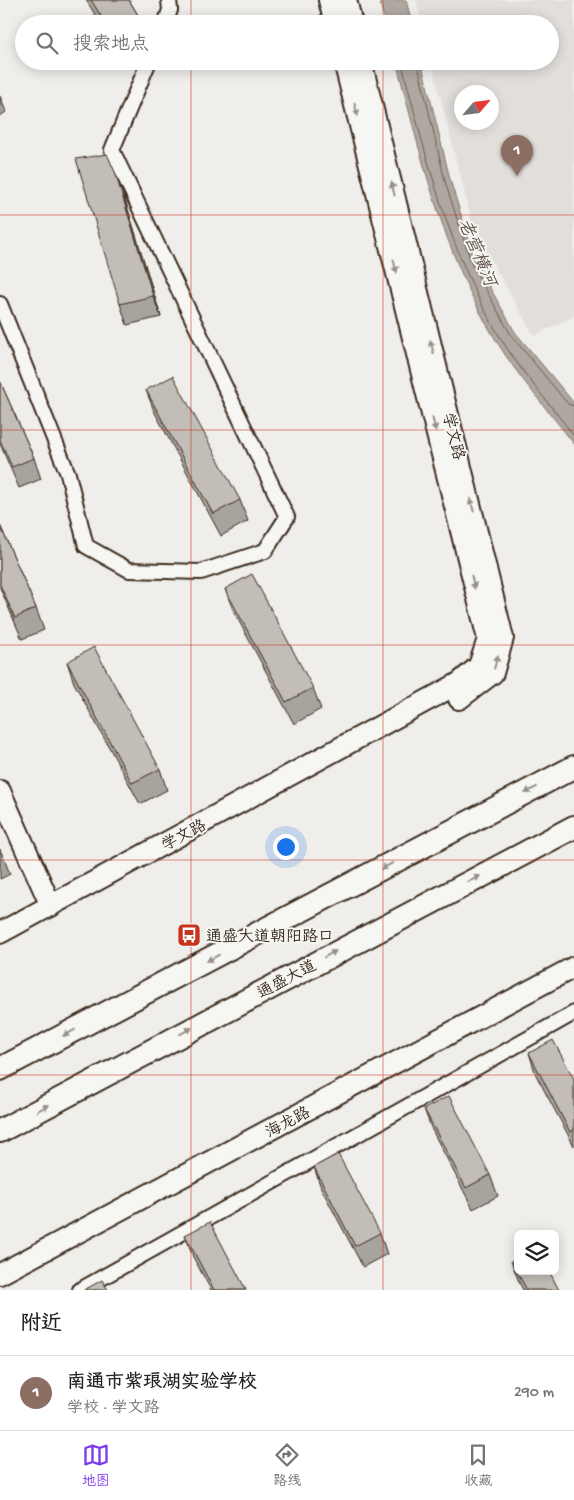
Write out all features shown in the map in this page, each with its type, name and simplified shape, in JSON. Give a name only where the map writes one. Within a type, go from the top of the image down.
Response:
[{"type":"main road","points":[[0,1069],[574,767]]},
{"type":"main road","name":"通盛大道","points":[[0,1130],[574,827]]},
{"type":"street","points":[[168,15],[170,10],[169,0]]},
{"type":"street","points":[[329,0],[333,15]]},
{"type":"street","points":[[346,0],[350,15]]},
{"type":"street","points":[[0,304],[68,474],[86,546],[130,570],[201,572],[265,551],[287,517],[112,150],[145,70]]},
{"type":"street","name":"学文路","points":[[0,933],[366,735],[459,683],[479,666],[488,639],[346,70]]},
{"type":"street","name":"学文路","points":[[363,70],[503,638],[493,673],[464,696],[412,721],[366,735]]},
{"type":"street","points":[[0,791],[52,906]]},
{"type":"street","name":"海龙路","points":[[0,1274],[574,967]]},
{"type":"street","points":[[80,1290],[574,1013]]},
{"type":"shaded area","points":[[416,0],[574,0],[574,316],[534,336],[474,230],[433,70],[559,70],[559,15],[420,15]]},
{"type":"water","points":[[379,0],[406,0],[410,15],[383,15]]},
{"type":"water","points":[[398,70],[423,70],[451,183],[476,263],[515,332],[574,403],[574,444],[505,355],[478,309],[448,241],[415,133]]},
{"type":"building","points":[[91,0],[129,0],[138,15],[100,15]]},
{"type":"building","points":[[107,154],[115,172],[153,296],[120,304],[76,159]]},
{"type":"building","points":[[173,376],[240,500],[213,514],[146,390]]},
{"type":"building","points":[[0,381],[34,458],[12,467],[0,440]]},
{"type":"building","points":[[0,525],[36,608],[15,618],[0,585]]},
{"type":"building","points":[[252,574],[313,688],[286,702],[225,589]]},
{"type":"building","points":[[94,647],[160,769],[132,783],[67,662]]},
{"type":"building","points":[[553,1040],[574,1079],[574,1130],[570,1132],[529,1053]]},
{"type":"building","points":[[449,1096],[490,1175],[466,1188],[424,1109]]},
{"type":"building","points":[[338,1154],[380,1233],[355,1246],[314,1167]]},
{"type":"building","points":[[210,1222],[246,1290],[214,1290],[185,1235]]},
{"type":"building","points":[[519,1275],[551,1275],[559,1290],[527,1290]]},
{"type":"building","points":[[102,1280],[108,1290],[84,1290]]},
{"type":"place","name":"南通市紫琅湖实验学校","points":[[517,176]]},
{"type":"place","name":"通盛大道朝阳路口","points":[[189,935]]},
{"type":"water label","name":"老营横河","points":[[478,252]]}]
